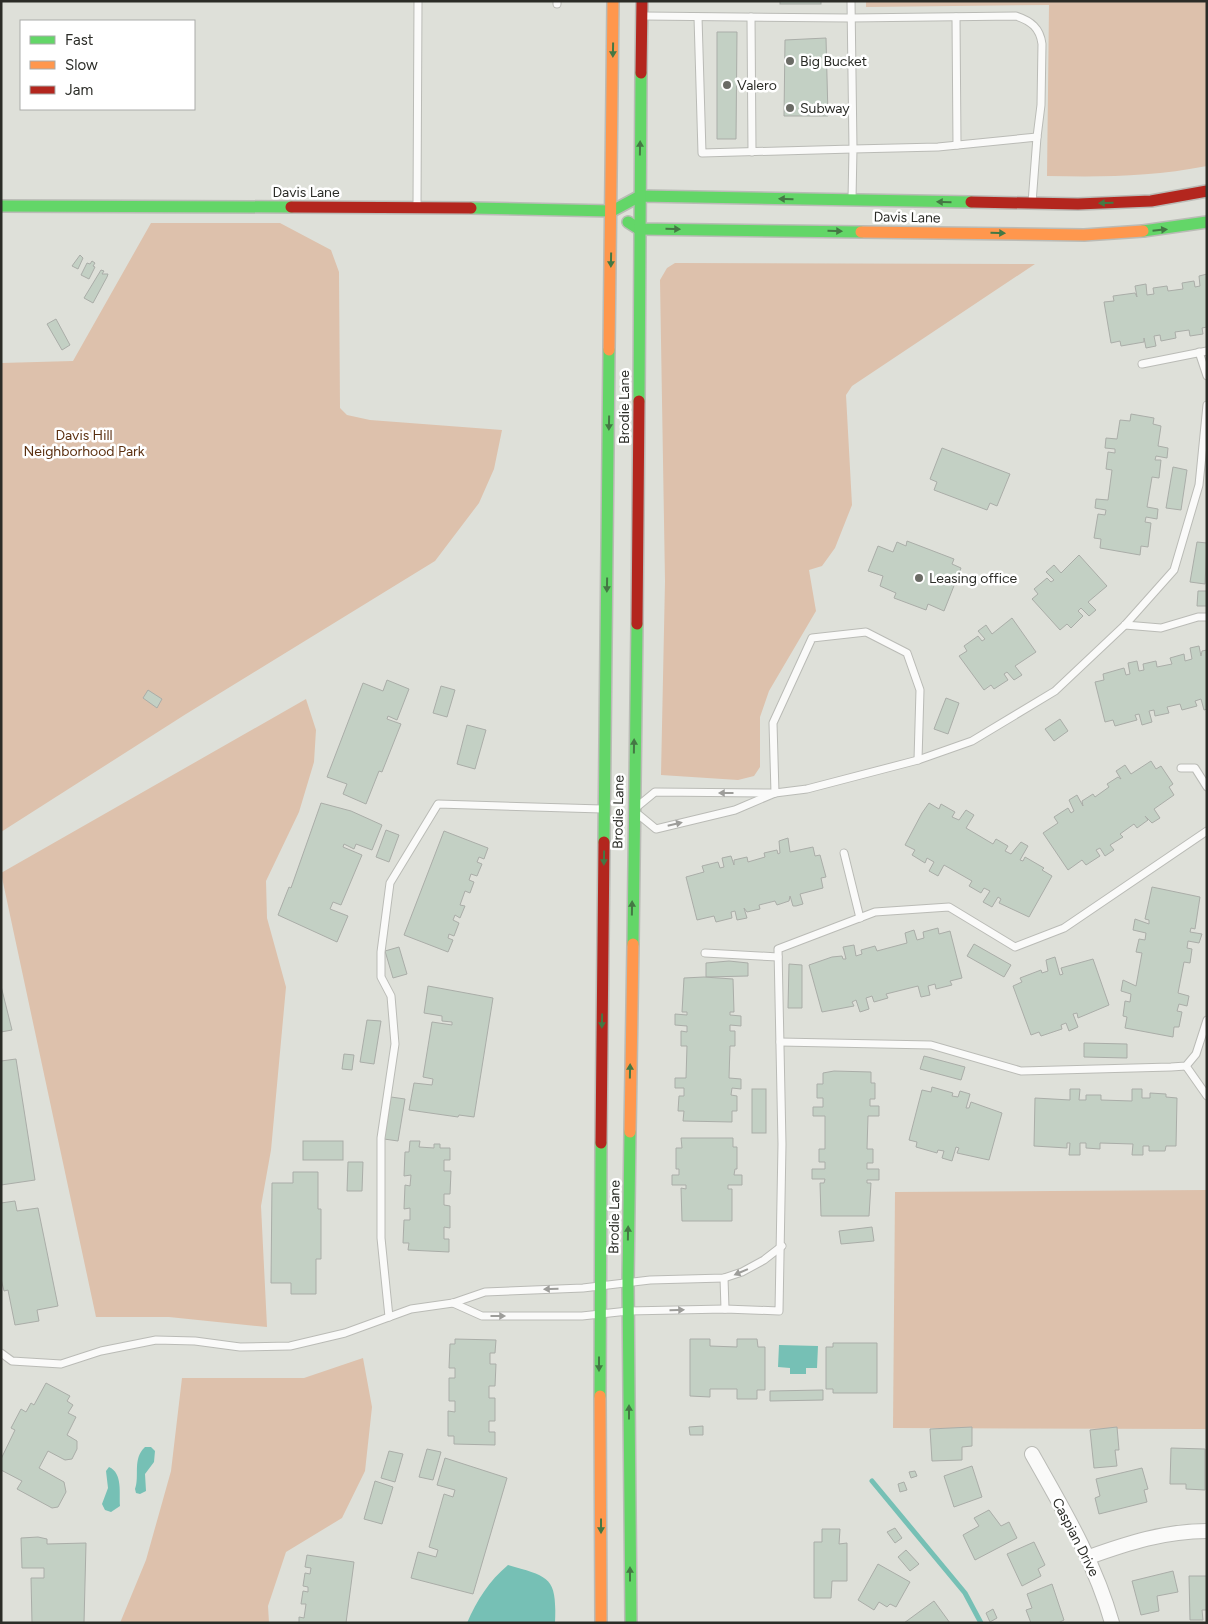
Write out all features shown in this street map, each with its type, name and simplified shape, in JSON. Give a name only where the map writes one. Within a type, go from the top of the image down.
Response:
[{"type":"main road","name":"Brodie Lane","points":[[613,1],[612,211],[619,810],[628,1282],[631,1623]]},
{"type":"main road","name":"Brodie Lane","points":[[601,1623],[599,1315],[619,810],[639,474],[639,229],[642,1]]},
{"type":"main road","name":"Davis Lane","points":[[1,206],[417,207],[612,211],[640,196],[1032,203],[1151,201],[1207,191]]},
{"type":"main road","points":[[1020,216],[1029,209],[1032,203]]},
{"type":"main road","points":[[612,211],[639,229]]},
{"type":"main road","points":[[863,231],[911,221]]},
{"type":"main road","name":"Davis Lane","points":[[639,229],[1084,235],[1150,231],[1207,222]]},
{"type":"street","name":"Caspian Drive","points":[[1032,1454],[1089,1557],[1103,1592],[1112,1623]]},
{"type":"street","points":[[1089,1557],[1131,1542],[1165,1534],[1207,1530]]},
{"type":"lane","points":[[417,207],[418,1]]},
{"type":"lane","points":[[850,1],[853,149],[852,200]]},
{"type":"lane","points":[[642,16],[850,18],[1016,16],[1026,19],[1041,35],[1041,105],[1032,203]]},
{"type":"lane","points":[[698,17],[702,153],[957,145],[1037,137]]},
{"type":"lane","points":[[751,17],[752,152]]},
{"type":"lane","points":[[956,17],[957,145]]},
{"type":"lane","points":[[1142,364],[1203,351],[1207,376]]},
{"type":"lane","points":[[619,810],[655,792],[775,793],[807,789],[918,760],[972,741],[1055,691],[1125,625],[1174,570],[1199,485],[1207,405]]},
{"type":"lane","points":[[1125,625],[1161,628],[1198,617],[1207,617]]},
{"type":"lane","points":[[775,793],[773,722],[812,638],[866,632],[907,652],[920,690],[918,760]]},
{"type":"lane","points":[[1181,768],[1195,768],[1207,787]]},
{"type":"lane","points":[[389,1317],[381,1238],[381,1138],[395,1044],[391,996],[381,976],[380,952],[390,884],[438,804],[619,810],[656,829],[735,810],[775,793]]},
{"type":"lane","points":[[453,1303],[482,1316],[599,1315],[628,1311],[725,1308],[779,1311],[782,1246],[778,949],[875,912],[949,907],[1015,947],[1064,928],[1207,831]]},
{"type":"lane","points":[[844,853],[860,918]]},
{"type":"lane","points":[[705,952],[778,957]]},
{"type":"lane","points":[[780,1042],[931,1045],[1021,1071],[1186,1066],[1196,1054],[1207,1020]]},
{"type":"lane","points":[[1186,1066],[1207,1096]]},
{"type":"lane","points":[[1,1353],[12,1361],[61,1364],[101,1350],[156,1340],[195,1341],[240,1347],[290,1346],[345,1333],[411,1309],[453,1303],[485,1292],[583,1288],[600,1284],[628,1282],[724,1278],[742,1272],[764,1260],[782,1246]]},
{"type":"lane","points":[[724,1278],[725,1308]]},
{"type":"green space","points":[[866,1],[1207,1],[1207,166],[1186,170],[1127,175],[1047,176],[1049,5],[866,7]]},
{"type":"green space","name":"Davis Hill Neighborhood Park","points":[[151,223],[280,223],[331,250],[339,272],[340,408],[347,415],[370,420],[502,430],[494,469],[479,503],[435,561],[186,714],[1,832],[1,363],[73,361]]},
{"type":"green space","points":[[675,263],[1035,264],[852,386],[846,395],[852,505],[835,548],[822,566],[809,570],[816,611],[769,691],[760,717],[760,767],[754,776],[738,780],[661,775],[665,581],[660,280],[667,268]]},
{"type":"green space","points":[[306,699],[316,730],[314,762],[299,812],[266,881],[267,918],[286,987],[271,1150],[261,1206],[267,1327],[169,1317],[96,1317],[1,873]]},
{"type":"green space","points":[[1207,1190],[1207,1429],[893,1428],[895,1192]]},
{"type":"green space","points":[[363,1358],[372,1407],[365,1471],[342,1518],[286,1552],[268,1606],[269,1623],[120,1623],[146,1560],[171,1471],[182,1378],[304,1378]]},
{"type":"water","points":[[779,1345],[818,1346],[817,1368],[806,1368],[806,1374],[790,1374],[790,1368],[778,1367]]},
{"type":"water","points":[[145,1447],[151,1447],[155,1451],[154,1462],[145,1474],[146,1491],[140,1494],[136,1493],[135,1489],[137,1462]]},
{"type":"water","points":[[109,1467],[116,1474],[120,1490],[120,1506],[111,1512],[105,1510],[102,1504],[108,1488],[106,1471]]},
{"type":"water","points":[[508,1565],[542,1576],[548,1581],[554,1596],[555,1623],[467,1623],[484,1591]]},
{"type":"building","points":[[780,1],[821,1],[821,4],[780,4]]},
{"type":"building","name":"Valero","points":[[717,32],[737,32],[736,139],[717,139]]},
{"type":"building","points":[[826,38],[828,116],[784,116],[785,40]]},
{"type":"building","points":[[80,255],[83,258],[78,269],[72,266]]},
{"type":"building","points":[[92,261],[95,263],[93,266],[95,267],[89,279],[81,275],[87,263],[90,264]]},
{"type":"building","points":[[101,270],[104,271],[102,274],[108,274],[93,303],[84,298]]},
{"type":"building","points":[[1207,274],[1207,327],[1202,328],[1203,334],[1190,336],[1189,330],[1175,332],[1176,338],[1161,341],[1160,335],[1154,336],[1156,346],[1146,348],[1144,338],[1144,342],[1121,346],[1120,341],[1111,343],[1104,302],[1114,301],[1113,296],[1135,293],[1137,297],[1135,286],[1146,284],[1147,295],[1154,294],[1153,288],[1167,286],[1168,291],[1183,289],[1182,283],[1194,281],[1195,287],[1200,286],[1199,276]]},
{"type":"building","points":[[56,319],[70,345],[62,350],[47,324]]},
{"type":"building","points":[[1131,414],[1154,418],[1153,424],[1161,426],[1158,446],[1168,448],[1167,458],[1156,456],[1155,460],[1161,460],[1159,478],[1152,477],[1147,507],[1158,509],[1157,519],[1146,517],[1145,522],[1151,523],[1148,547],[1141,546],[1140,555],[1100,548],[1101,539],[1094,538],[1098,514],[1105,515],[1106,510],[1095,508],[1096,499],[1108,500],[1112,470],[1106,469],[1108,452],[1115,453],[1115,449],[1105,448],[1106,438],[1117,439],[1120,420],[1130,421]]},
{"type":"building","points":[[942,448],[1010,474],[997,506],[990,503],[987,510],[934,490],[937,482],[930,479]]},
{"type":"building","points":[[1173,467],[1187,470],[1181,510],[1166,508]]},
{"type":"building","points":[[907,541],[954,559],[952,564],[961,568],[944,611],[928,604],[926,610],[894,598],[896,593],[880,586],[883,576],[868,571],[878,546],[893,552],[897,542],[906,546]]},
{"type":"building","points":[[1197,542],[1207,543],[1205,584],[1190,582]]},
{"type":"building","points":[[1079,555],[1107,586],[1088,602],[1096,610],[1089,616],[1081,608],[1078,611],[1083,616],[1071,628],[1067,624],[1060,630],[1032,599],[1038,594],[1034,589],[1047,578],[1051,582],[1054,580],[1046,572],[1054,565],[1061,573]]},
{"type":"building","points":[[1198,591],[1207,591],[1207,606],[1197,606]]},
{"type":"building","points":[[1012,618],[1036,652],[1015,666],[1022,675],[1014,680],[1007,672],[1004,674],[1008,680],[994,689],[991,685],[984,690],[959,656],[967,651],[964,646],[978,636],[982,641],[985,639],[978,631],[986,625],[992,634]]},
{"type":"building","points":[[1199,646],[1201,656],[1202,651],[1207,650],[1207,709],[1204,710],[1201,699],[1195,701],[1197,706],[1182,710],[1180,704],[1167,707],[1169,713],[1155,716],[1154,710],[1149,711],[1152,722],[1142,725],[1139,714],[1135,715],[1137,720],[1115,726],[1113,720],[1105,722],[1095,682],[1104,680],[1103,674],[1124,668],[1126,675],[1130,674],[1128,663],[1137,661],[1139,671],[1144,670],[1143,664],[1156,661],[1157,667],[1172,664],[1170,658],[1184,654],[1185,661],[1192,659],[1190,648]]},
{"type":"building","points":[[387,680],[409,689],[397,720],[388,716],[387,719],[401,724],[382,772],[379,771],[366,804],[343,794],[347,784],[327,777],[363,683],[383,691]]},
{"type":"building","points":[[441,686],[455,690],[447,717],[433,713]]},
{"type":"building","points":[[148,690],[162,699],[157,708],[143,698]]},
{"type":"building","points":[[946,698],[959,703],[948,734],[934,729]]},
{"type":"building","points":[[1060,719],[1068,731],[1054,741],[1045,729]]},
{"type":"building","points":[[467,725],[486,730],[475,769],[457,764]]},
{"type":"building","points":[[1151,761],[1156,769],[1161,766],[1173,784],[1169,787],[1174,795],[1154,809],[1160,818],[1152,823],[1145,816],[1148,820],[1137,828],[1134,824],[1120,834],[1123,837],[1110,845],[1114,850],[1105,856],[1100,848],[1096,850],[1100,856],[1086,865],[1082,860],[1068,870],[1043,833],[1058,823],[1054,817],[1068,808],[1071,813],[1074,811],[1069,800],[1077,795],[1083,806],[1082,801],[1093,794],[1095,797],[1109,787],[1107,784],[1118,777],[1121,779],[1116,771],[1125,765],[1131,774]]},
{"type":"building","points":[[321,803],[351,811],[382,825],[372,850],[356,844],[354,849],[344,844],[343,847],[362,855],[341,905],[333,902],[330,909],[348,916],[337,942],[278,915],[289,887],[291,888]]},
{"type":"building","points":[[929,803],[939,809],[941,804],[955,812],[952,817],[959,820],[966,810],[974,815],[966,828],[993,844],[996,839],[1008,846],[1005,851],[1011,854],[1021,842],[1028,846],[1020,860],[1023,861],[1025,857],[1044,868],[1042,870],[1052,876],[1029,917],[999,903],[1001,899],[998,897],[992,907],[983,902],[990,891],[984,888],[981,893],[969,886],[972,881],[944,865],[938,876],[929,871],[934,862],[927,858],[925,863],[912,855],[915,850],[905,845]]},
{"type":"building","points":[[386,830],[399,835],[389,862],[376,857]]},
{"type":"building","points":[[444,831],[488,848],[484,859],[479,857],[477,862],[482,864],[477,876],[471,874],[469,880],[474,882],[470,893],[465,891],[460,905],[465,906],[460,918],[455,915],[453,920],[459,923],[454,936],[449,934],[448,938],[453,940],[448,952],[404,935]]},
{"type":"building","points":[[788,838],[790,852],[813,847],[815,856],[820,855],[826,877],[821,878],[823,888],[800,894],[803,904],[796,906],[793,906],[790,896],[789,901],[777,905],[775,901],[759,905],[760,909],[747,912],[744,908],[747,918],[737,920],[735,911],[731,912],[732,918],[716,922],[714,916],[697,920],[686,877],[704,872],[702,866],[718,862],[720,868],[724,867],[722,858],[731,856],[734,865],[734,860],[747,857],[748,862],[765,857],[764,853],[777,850],[778,854],[780,853],[779,841]]},
{"type":"building","points":[[1152,887],[1200,897],[1195,929],[1191,928],[1190,932],[1202,934],[1199,943],[1188,941],[1187,948],[1192,949],[1190,963],[1184,962],[1178,993],[1189,996],[1187,1006],[1179,1004],[1177,1011],[1182,1012],[1179,1027],[1174,1027],[1173,1037],[1125,1028],[1127,1017],[1123,1016],[1125,1001],[1130,1002],[1131,994],[1121,991],[1123,980],[1136,986],[1142,953],[1136,952],[1139,939],[1145,940],[1146,933],[1133,930],[1135,919],[1149,924],[1149,920],[1145,919]]},
{"type":"building","points":[[938,928],[939,934],[950,931],[962,978],[950,981],[952,985],[936,989],[935,984],[928,986],[930,995],[921,997],[918,986],[886,994],[888,998],[874,1002],[872,996],[866,998],[869,1009],[860,1012],[856,1000],[852,1002],[854,1006],[822,1012],[809,965],[832,957],[842,956],[843,959],[846,959],[843,947],[854,945],[856,956],[862,954],[861,950],[875,946],[877,951],[907,943],[905,933],[914,930],[917,940],[924,938],[923,932]]},
{"type":"building","points":[[974,944],[1011,965],[1004,977],[967,956]]},
{"type":"building","points":[[399,947],[407,974],[393,978],[385,951]]},
{"type":"building","points":[[1055,957],[1060,975],[1063,974],[1061,968],[1093,959],[1109,1005],[1078,1018],[1077,1013],[1073,1014],[1078,1027],[1069,1031],[1066,1023],[1061,1025],[1062,1029],[1041,1036],[1039,1032],[1031,1035],[1013,986],[1022,982],[1020,978],[1041,970],[1042,973],[1048,971],[1046,960]]},
{"type":"building","points":[[729,961],[748,963],[748,976],[706,977],[706,963]]},
{"type":"building","points":[[789,964],[802,965],[802,1008],[788,1008]]},
{"type":"building","points":[[684,978],[733,979],[734,1012],[730,1012],[730,1015],[741,1016],[741,1026],[730,1025],[730,1031],[735,1031],[735,1046],[730,1046],[729,1078],[741,1079],[741,1089],[732,1088],[731,1095],[737,1096],[737,1111],[732,1111],[732,1122],[683,1121],[684,1111],[678,1111],[679,1096],[684,1096],[684,1088],[675,1088],[675,1078],[686,1078],[687,1046],[681,1046],[681,1031],[687,1032],[687,1026],[675,1025],[675,1014],[687,1015],[687,1012],[682,1012]]},
{"type":"building","points":[[1,986],[12,1030],[1,1032]]},
{"type":"building","points":[[428,986],[493,998],[474,1117],[459,1115],[458,1117],[409,1110],[414,1083],[432,1085],[433,1079],[423,1077],[432,1022],[452,1025],[452,1022],[442,1021],[442,1016],[424,1013]]},
{"type":"building","points":[[367,1020],[381,1021],[374,1064],[360,1062]]},
{"type":"building","points":[[1084,1043],[1127,1044],[1127,1058],[1084,1057]]},
{"type":"building","points":[[344,1054],[354,1055],[352,1070],[342,1069]]},
{"type":"building","points":[[924,1056],[965,1067],[961,1080],[920,1069]]},
{"type":"building","points":[[16,1059],[35,1180],[1,1185],[1,1061]]},
{"type":"building","points":[[834,1071],[871,1072],[871,1083],[875,1083],[875,1099],[870,1099],[870,1106],[879,1106],[879,1116],[868,1116],[867,1149],[873,1149],[873,1163],[867,1163],[867,1169],[879,1169],[879,1180],[867,1180],[867,1183],[871,1183],[869,1216],[821,1216],[820,1183],[824,1183],[825,1179],[812,1179],[812,1169],[825,1169],[825,1162],[819,1162],[819,1149],[825,1149],[825,1116],[813,1116],[813,1107],[823,1107],[823,1098],[817,1098],[817,1084],[823,1084],[823,1073]]},
{"type":"building","points":[[932,1087],[953,1093],[952,1096],[958,1097],[960,1091],[970,1094],[966,1108],[969,1108],[971,1102],[1002,1113],[989,1160],[957,1153],[959,1148],[956,1147],[952,1161],[942,1158],[944,1151],[938,1150],[937,1153],[916,1147],[917,1142],[909,1140],[922,1090],[931,1092]]},
{"type":"building","points":[[752,1089],[766,1089],[766,1133],[752,1133]]},
{"type":"building","points":[[1070,1089],[1080,1089],[1079,1100],[1086,1100],[1086,1095],[1101,1095],[1101,1100],[1132,1101],[1132,1089],[1142,1089],[1142,1098],[1150,1098],[1150,1093],[1166,1094],[1166,1097],[1177,1098],[1176,1146],[1166,1146],[1165,1151],[1149,1151],[1149,1146],[1143,1146],[1143,1155],[1132,1155],[1133,1144],[1100,1143],[1100,1149],[1086,1148],[1086,1143],[1080,1143],[1080,1155],[1069,1155],[1070,1143],[1067,1143],[1067,1148],[1034,1146],[1035,1098],[1070,1100]]},
{"type":"building","points":[[391,1097],[405,1099],[398,1141],[384,1139]]},
{"type":"building","points":[[681,1138],[733,1138],[733,1147],[737,1147],[737,1169],[735,1169],[734,1175],[742,1175],[742,1185],[728,1185],[728,1189],[732,1189],[732,1221],[682,1221],[681,1188],[686,1189],[686,1185],[672,1185],[672,1175],[679,1175],[679,1169],[676,1169],[676,1148],[682,1148]]},
{"type":"building","points":[[303,1141],[343,1141],[343,1160],[303,1160]]},
{"type":"building","points":[[410,1141],[420,1141],[419,1147],[434,1148],[434,1144],[440,1144],[440,1148],[450,1148],[450,1160],[444,1160],[444,1171],[451,1171],[450,1194],[444,1194],[444,1205],[450,1206],[450,1228],[444,1227],[444,1239],[449,1239],[449,1252],[408,1250],[409,1243],[403,1243],[404,1220],[410,1220],[410,1208],[404,1209],[405,1185],[410,1186],[411,1175],[404,1176],[405,1152],[409,1152]]},
{"type":"building","points":[[348,1162],[363,1162],[362,1191],[347,1191]]},
{"type":"building","points":[[293,1172],[318,1172],[318,1209],[321,1209],[321,1259],[316,1259],[316,1294],[291,1294],[291,1283],[271,1283],[272,1183],[293,1183]]},
{"type":"building","points":[[15,1201],[17,1211],[38,1208],[58,1306],[37,1310],[39,1321],[15,1325],[8,1290],[4,1291],[1,1279],[1,1203]]},
{"type":"building","points":[[872,1227],[874,1241],[841,1244],[839,1231]]},
{"type":"building","points":[[455,1339],[496,1340],[495,1353],[490,1353],[490,1364],[496,1364],[495,1386],[489,1386],[489,1398],[495,1398],[495,1421],[489,1421],[489,1432],[495,1432],[495,1445],[454,1444],[454,1436],[448,1436],[448,1411],[455,1412],[455,1401],[449,1401],[449,1378],[455,1378],[455,1368],[449,1368],[450,1344],[455,1344]]},
{"type":"building","points":[[690,1339],[710,1339],[710,1346],[737,1347],[737,1339],[757,1339],[758,1347],[765,1347],[765,1390],[757,1390],[757,1399],[737,1399],[737,1389],[710,1389],[710,1397],[690,1396]]},
{"type":"building","points":[[833,1343],[877,1343],[877,1393],[833,1393],[833,1389],[826,1389],[826,1347],[833,1347]]},
{"type":"building","points":[[46,1383],[70,1396],[67,1401],[73,1405],[68,1413],[76,1417],[67,1435],[77,1441],[77,1449],[72,1459],[65,1460],[48,1451],[39,1468],[64,1482],[66,1492],[58,1507],[52,1508],[17,1489],[22,1481],[1,1470],[1,1459],[15,1430],[11,1428],[21,1409],[26,1412],[31,1403],[34,1405]]},
{"type":"building","points":[[823,1390],[823,1400],[770,1401],[770,1391]]},
{"type":"building","points":[[703,1426],[703,1435],[690,1435],[689,1427]]},
{"type":"building","points":[[972,1427],[972,1446],[962,1447],[962,1460],[932,1461],[930,1429]]},
{"type":"building","points":[[1117,1427],[1119,1450],[1115,1450],[1117,1466],[1094,1468],[1090,1430]]},
{"type":"building","points":[[1171,1448],[1205,1449],[1205,1490],[1186,1489],[1186,1484],[1170,1484]]},
{"type":"building","points":[[427,1449],[441,1452],[433,1480],[419,1477]]},
{"type":"building","points":[[389,1451],[403,1454],[395,1482],[381,1478]]},
{"type":"building","points":[[445,1458],[507,1478],[473,1594],[411,1578],[418,1552],[436,1557],[438,1550],[429,1547],[444,1494],[453,1497],[455,1490],[437,1485]]},
{"type":"building","points":[[972,1466],[982,1497],[954,1507],[944,1476]]},
{"type":"building","points":[[1142,1468],[1148,1489],[1144,1490],[1147,1502],[1099,1514],[1095,1498],[1100,1496],[1096,1479]]},
{"type":"building","points":[[915,1471],[917,1476],[911,1478],[909,1472]]},
{"type":"building","points":[[375,1481],[393,1487],[382,1524],[364,1519]]},
{"type":"building","points":[[904,1482],[907,1490],[900,1492],[898,1484]]},
{"type":"building","points":[[989,1510],[1001,1526],[1009,1522],[1017,1538],[975,1560],[963,1535],[979,1526],[974,1518]]},
{"type":"building","points":[[895,1528],[902,1538],[895,1543],[887,1532]]},
{"type":"building","points":[[822,1529],[840,1529],[839,1544],[847,1543],[847,1581],[832,1581],[831,1598],[814,1598],[814,1542],[822,1542]]},
{"type":"building","points":[[38,1537],[47,1539],[47,1544],[86,1543],[84,1623],[32,1623],[31,1578],[44,1578],[44,1568],[22,1568],[21,1538]]},
{"type":"building","points":[[1034,1542],[1045,1565],[1038,1569],[1041,1576],[1022,1586],[1007,1554]]},
{"type":"building","points":[[906,1550],[919,1564],[910,1571],[898,1557]]},
{"type":"building","points":[[307,1555],[354,1562],[346,1623],[299,1623],[299,1617],[304,1618],[306,1604],[301,1604],[303,1591],[308,1592],[308,1587],[303,1586],[305,1573],[310,1574],[311,1568],[305,1567]]},
{"type":"building","points":[[878,1564],[910,1582],[896,1607],[890,1604],[887,1607],[879,1602],[874,1610],[858,1600]]},
{"type":"building","points":[[1173,1571],[1178,1592],[1157,1596],[1159,1611],[1141,1615],[1132,1581]]},
{"type":"building","points":[[1189,1576],[1207,1576],[1207,1610],[1202,1610],[1203,1620],[1190,1620]]},
{"type":"building","points":[[1052,1584],[1064,1620],[1058,1623],[1031,1623],[1026,1610],[1032,1608],[1027,1594]]},
{"type":"building","points":[[934,1601],[950,1623],[904,1623]]},
{"type":"building","points":[[993,1609],[997,1618],[990,1622],[986,1613]]},
{"type":"waterway","points":[[872,1481],[965,1593],[981,1623]]},
{"type":"traffic: fast","points":[[639,401],[641,73]]},
{"type":"traffic: fast","points":[[471,208],[612,211],[640,196],[971,202]]},
{"type":"traffic: fast","points":[[1,206],[291,207]]},
{"type":"traffic: fast","points":[[628,222],[639,229],[861,232]]},
{"type":"traffic: fast","points":[[1143,231],[1207,222]]},
{"type":"traffic: fast","points":[[604,842],[609,350]]},
{"type":"traffic: fast","points":[[633,944],[637,624]]},
{"type":"traffic: fast","points":[[630,1132],[628,1282],[631,1623]]},
{"type":"traffic: fast","points":[[600,1396],[601,1143]]},
{"type":"traffic: slow","points":[[609,350],[613,1]]},
{"type":"traffic: slow","points":[[861,232],[1084,235],[1143,231]]},
{"type":"traffic: slow","points":[[630,1132],[633,944]]},
{"type":"traffic: slow","points":[[600,1396],[601,1623]]},
{"type":"traffic: jam","points":[[641,73],[642,1]]},
{"type":"traffic: jam","points":[[971,202],[1078,204],[1151,201],[1207,191]]},
{"type":"traffic: jam","points":[[291,207],[471,208]]},
{"type":"traffic: jam","points":[[637,624],[639,401]]},
{"type":"traffic: jam","points":[[601,1143],[604,842]]},
{"type":"place","name":"Big Bucket","points":[[790,61]]},
{"type":"place","name":"Valero","points":[[727,85]]},
{"type":"place","name":"Subway","points":[[790,108]]},
{"type":"place","name":"Leasing office","points":[[919,578]]}]
